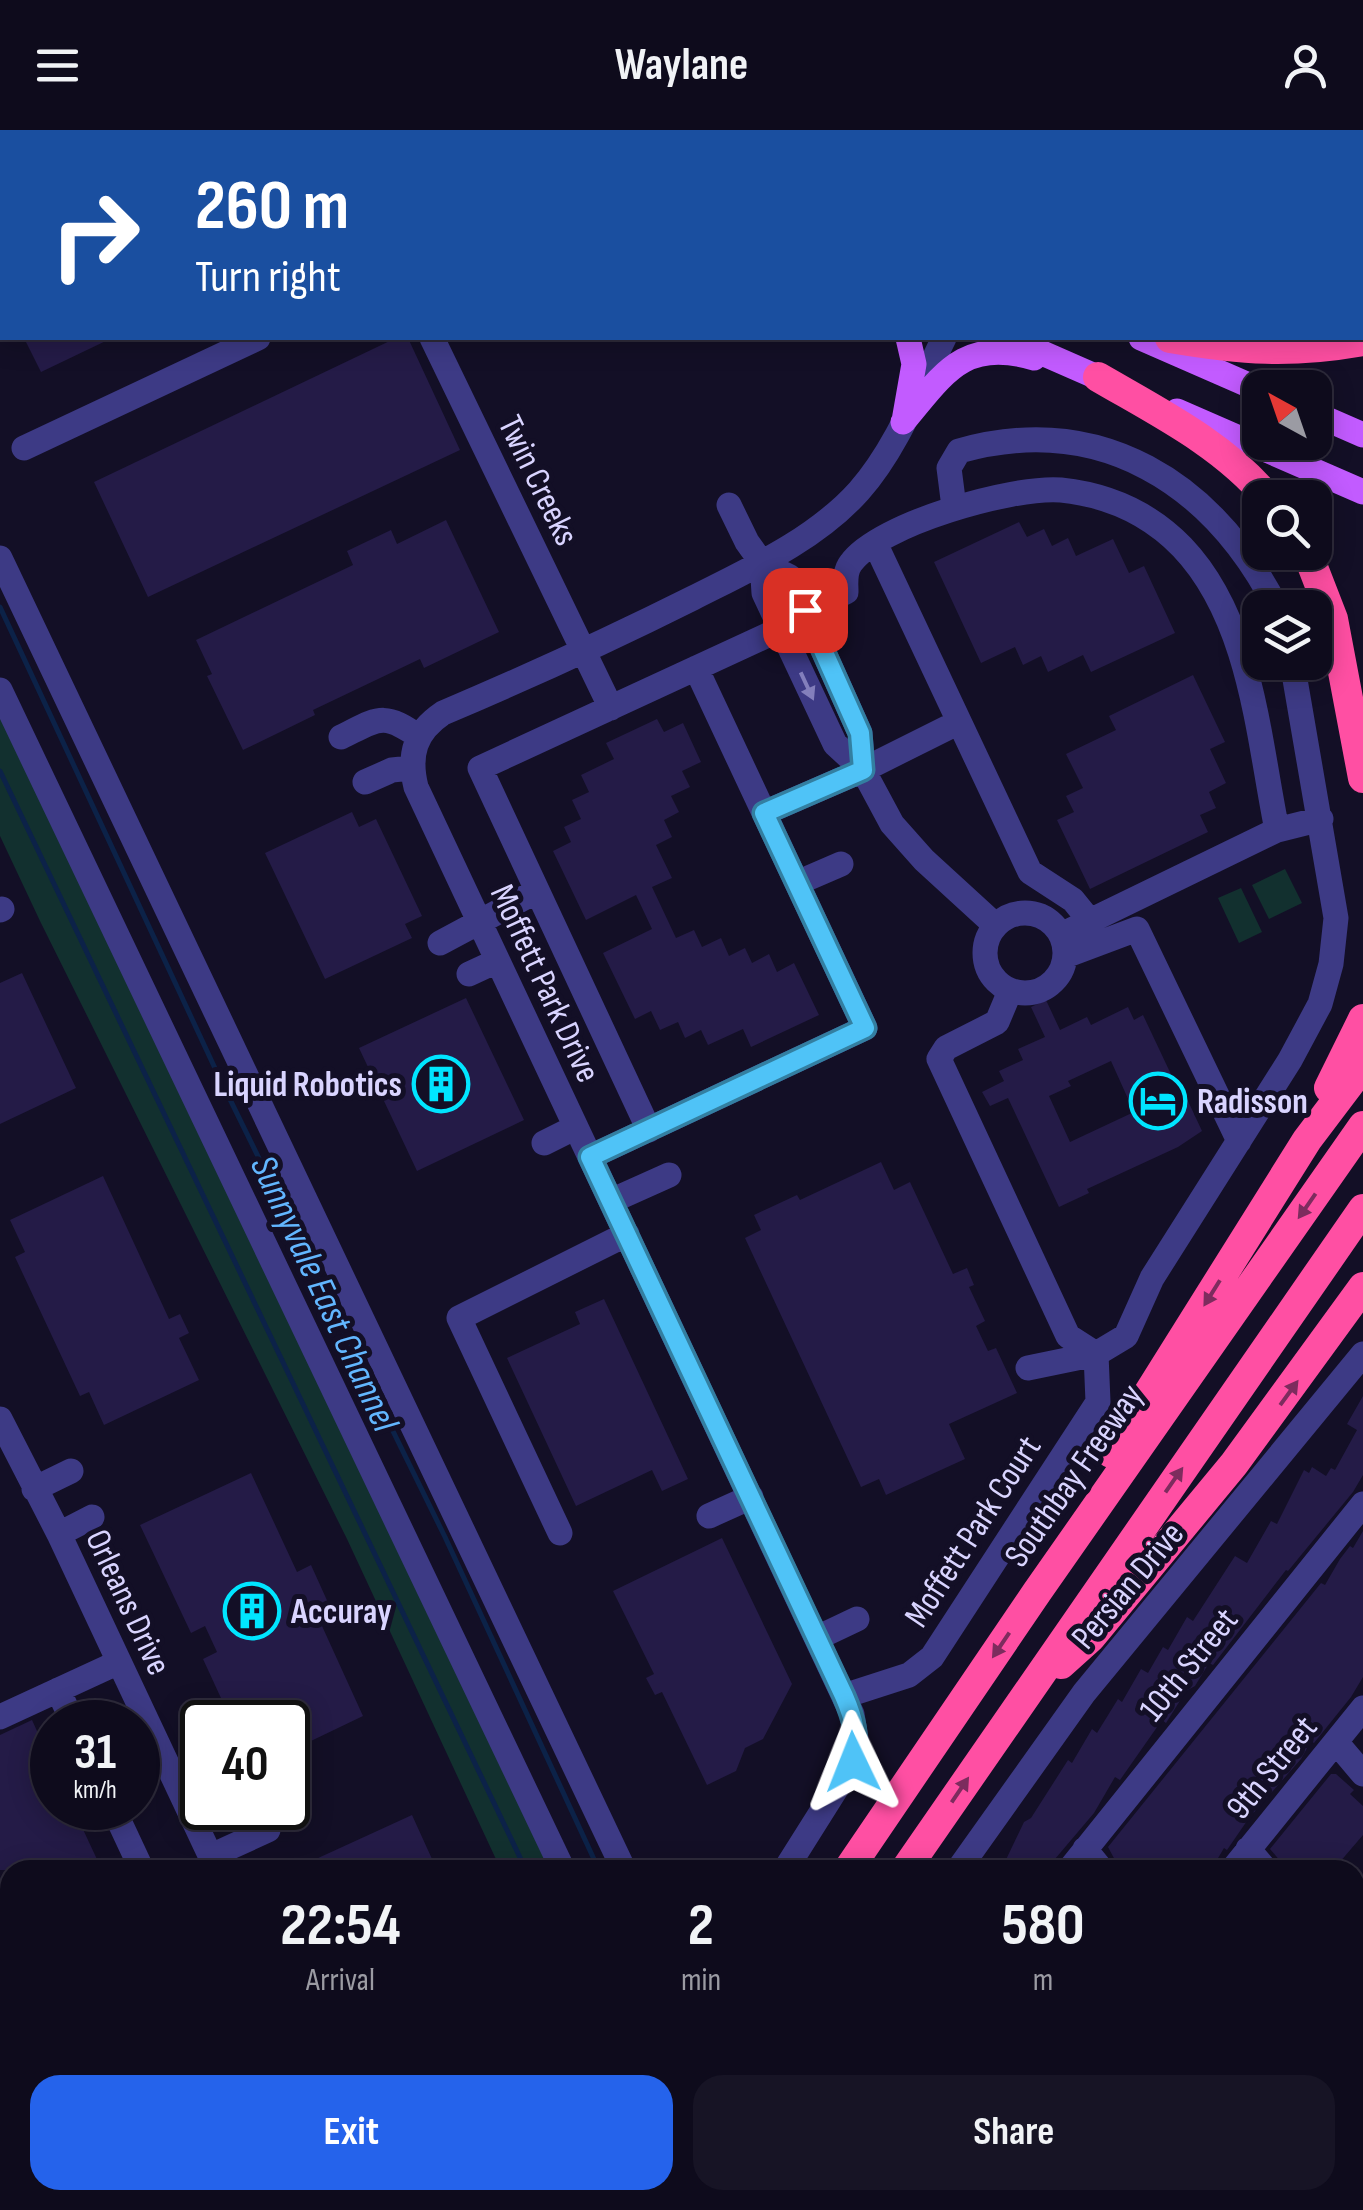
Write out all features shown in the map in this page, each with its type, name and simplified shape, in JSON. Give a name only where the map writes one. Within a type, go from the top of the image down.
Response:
[{"type":"highway","points":[[1186,340],[1274,351],[1363,340]]},
{"type":"highway","points":[[1098,378],[1198,436],[1229,458],[1250,480]]},
{"type":"highway","points":[[1313,570],[1333,619],[1363,778]]},
{"type":"highway","points":[[1307,1140],[1363,1019]]},
{"type":"highway","points":[[1037,1592],[1110,1454],[1307,1140],[1363,1066]]},
{"type":"highway","name":"Southbay Freeway","points":[[855,1860],[1363,1126]]},
{"type":"highway","points":[[911,1860],[1363,1209]]},
{"type":"highway","points":[[1018,1703],[1090,1637],[1198,1507],[1284,1399],[1363,1287]]},
{"type":"main road","points":[[903,422],[914,364],[908,340]]},
{"type":"main road","points":[[1012,340],[1363,492]]},
{"type":"main road","points":[[1146,340],[1242,382]]},
{"type":"main road","points":[[903,422],[952,364],[976,354],[1020,354],[1098,378]]},
{"type":"main road","points":[[1332,421],[1363,435]]},
{"type":"street","points":[[24,448],[254,340]]},
{"type":"street","name":"Twin Creeks","points":[[433,340],[611,708]]},
{"type":"street","points":[[365,782],[392,770],[411,768],[419,737],[444,713],[586,651],[762,563],[844,505],[860,489],[903,422],[943,340]]},
{"type":"street","points":[[954,508],[949,468],[959,451],[995,441],[1057,440],[1109,452],[1165,477],[1192,495],[1237,540],[1266,590]]},
{"type":"street","points":[[805,610],[846,592],[846,572],[852,561],[875,543],[954,508],[1005,494],[1058,490],[1125,504],[1167,533],[1209,580],[1225,609],[1246,665],[1277,830]]},
{"type":"street","points":[[1167,533],[1192,495]]},
{"type":"street","points":[[729,505],[762,563],[790,578],[860,733],[863,770]]},
{"type":"street","points":[[875,543],[1030,872],[1073,900],[1090,921]]},
{"type":"street","points":[[0,558],[619,1860]]},
{"type":"street","points":[[762,563],[764,593],[835,744],[863,770],[892,824],[924,860],[995,926]]},
{"type":"street","points":[[650,1130],[480,768],[780,629]]},
{"type":"street","points":[[590,1157],[865,1028],[696,668]]},
{"type":"street","points":[[1028,1368],[1096,1354],[1126,1336],[1152,1278],[1290,1060],[1320,1004],[1331,964],[1336,918],[1295,680]]},
{"type":"street","points":[[0,690],[557,1860]]},
{"type":"street","points":[[341,737],[382,718],[398,722],[419,737]]},
{"type":"street","points":[[764,813],[863,770],[958,722]]},
{"type":"street","points":[[1260,743],[1305,734]]},
{"type":"street","name":"Moffett Park Drive","points":[[411,768],[416,787],[856,1726],[858,1745],[853,1762],[791,1860]]},
{"type":"street","points":[[1063,946],[1043,917],[1018,914],[995,926],[988,937],[985,963],[999,985],[1010,992],[1023,994],[1047,987],[1056,979],[1063,946],[1090,921],[1277,830],[1321,820]]},
{"type":"street","points":[[797,883],[840,864]]},
{"type":"street","points":[[440,943],[538,891]]},
{"type":"street","points":[[1063,946],[1138,929],[1239,1141]]},
{"type":"street","points":[[469,974],[497,961]]},
{"type":"street","points":[[1010,992],[997,1022],[946,1048],[939,1059],[1068,1336],[1096,1354]]},
{"type":"street","points":[[544,1143],[576,1127]]},
{"type":"street","points":[[611,1201],[669,1175]]},
{"type":"street","points":[[560,1533],[460,1318],[626,1234]]},
{"type":"street","name":"Moffett Park Court","points":[[844,1696],[909,1675],[932,1657],[1098,1402],[1096,1354]]},
{"type":"street","name":"Persian Drive","points":[[965,1860],[1084,1693],[1363,1354]]},
{"type":"street","name":"Orleans Drive","points":[[0,1419],[213,1860]]},
{"type":"street","points":[[34,1489],[71,1471]]},
{"type":"street","points":[[710,1516],[751,1497]]},
{"type":"street","name":"10th Street","points":[[1077,1860],[1363,1504]]},
{"type":"street","points":[[58,1534],[92,1517]]},
{"type":"street","points":[[818,1638],[858,1618]]},
{"type":"street","points":[[0,1718],[119,1662]]},
{"type":"street","points":[[58,1690],[63,1700]]},
{"type":"street","name":"9th Street","points":[[1240,1860],[1363,1708]]},
{"type":"street","points":[[1336,1742],[1363,1774]]},
{"type":"street","points":[[123,1830],[137,1860]]},
{"type":"street","points":[[219,1860],[268,1830]]},
{"type":"street","points":[[1085,1849],[1094,1860]]},
{"type":"street","points":[[1248,1849],[1257,1860]]},
{"type":"green space","points":[[0,715],[545,1860],[496,1860],[347,1539],[0,836]]},
{"type":"green space","points":[[1285,869],[1302,903],[1269,919],[1252,885]]},
{"type":"green space","points":[[1241,888],[1262,932],[1239,943],[1218,898]]},
{"type":"building","points":[[25,340],[108,340],[41,372]]},
{"type":"building","points":[[392,340],[409,340],[460,450],[148,597],[94,482]]},
{"type":"building","points":[[446,520],[499,632],[424,668],[420,659],[313,710],[315,715],[243,750],[207,676],[212,674],[196,640],[353,565],[347,551],[391,530],[397,544]]},
{"type":"building","points":[[1019,522],[1027,537],[1044,529],[1052,546],[1068,538],[1076,556],[1113,539],[1129,573],[1144,566],[1175,633],[1091,672],[1083,655],[1048,672],[1041,656],[1023,665],[1015,647],[981,663],[934,562]]},
{"type":"building","points":[[1193,675],[1225,742],[1210,749],[1226,783],[1209,792],[1216,808],[1200,815],[1208,832],[1090,889],[1057,820],[1074,812],[1066,796],[1083,788],[1066,754],[1116,730],[1109,716]]},
{"type":"building","points":[[657,719],[664,732],[683,723],[701,762],[682,771],[690,787],[671,796],[679,812],[664,820],[672,837],[656,845],[672,878],[652,887],[676,938],[694,930],[702,947],[721,938],[729,956],[745,948],[752,963],[769,954],[777,972],[794,963],[819,1015],[751,1047],[743,1029],[708,1045],[701,1030],[685,1038],[678,1022],[660,1030],[651,1011],[635,1019],[603,953],[652,929],[636,895],[586,920],[553,851],[571,842],[564,827],[581,819],[572,800],[589,792],[581,775],[614,759],[606,743]]},
{"type":"building","points":[[352,812],[359,827],[376,819],[422,916],[405,924],[412,938],[325,979],[265,853]]},
{"type":"building","points":[[22,973],[76,1088],[0,1124],[0,983]]},
{"type":"building","name":"Liquid Robotics","points":[[466,998],[524,1120],[417,1171],[359,1048]]},
{"type":"building","name":"Radisson","points":[[1046,1000],[1060,1030],[1087,1017],[1091,1025],[1128,1007],[1134,1020],[1143,1015],[1202,1131],[1059,1207],[1008,1098],[990,1106],[982,1092],[1004,1081],[999,1071],[1023,1060],[1018,1049],[1045,1037],[1031,1007]],"holes":[[[1111,1061],[1134,1112],[1070,1142],[1049,1096],[1071,1086],[1068,1081]]]},
{"type":"building","points":[[881,1162],[894,1190],[910,1182],[953,1274],[967,1268],[974,1285],[969,1287],[985,1321],[976,1326],[988,1351],[996,1348],[1017,1393],[949,1424],[965,1459],[886,1495],[879,1479],[861,1487],[745,1238],[761,1230],[754,1215],[797,1195],[800,1200]]},
{"type":"building","points":[[103,1176],[169,1319],[180,1314],[189,1333],[179,1338],[199,1380],[104,1425],[89,1392],[80,1396],[15,1257],[25,1252],[10,1220]]},
{"type":"building","points":[[604,1299],[688,1479],[662,1491],[652,1470],[576,1506],[507,1358],[580,1324],[575,1312]]},
{"type":"building","points":[[1363,1396],[1363,1475],[1353,1492],[1286,1570],[1213,1665],[1209,1663],[1195,1686],[1186,1691],[1166,1723],[1162,1720],[1120,1780],[1115,1777],[1094,1813],[1055,1860],[1006,1860],[1024,1822],[1031,1818],[1068,1760],[1072,1763],[1092,1729],[1097,1733],[1118,1699],[1122,1702],[1141,1669],[1148,1673],[1163,1647],[1168,1650],[1187,1617],[1193,1621],[1235,1556],[1247,1563],[1271,1521],[1277,1524],[1304,1470],[1309,1473],[1312,1467],[1326,1476],[1331,1468],[1335,1470],[1357,1430],[1347,1424]]},
{"type":"building","name":"Accuray","points":[[251,1473],[297,1572],[311,1565],[334,1621],[322,1626],[363,1716],[310,1741],[310,1700],[222,1700],[203,1659],[217,1652],[205,1626],[191,1633],[140,1525]]},
{"type":"building","points":[[1363,1531],[1363,1677],[1351,1697],[1217,1860],[1115,1860],[1108,1847],[1321,1583],[1325,1585],[1350,1546],[1353,1548]]},
{"type":"building","points":[[722,1538],[792,1684],[763,1739],[745,1748],[736,1771],[707,1785],[662,1692],[655,1695],[646,1678],[654,1674],[613,1591]]},
{"type":"building","points":[[30,1721],[30,1830],[83,1830],[97,1860],[0,1860],[0,1735]]},
{"type":"building","points":[[1331,1774],[1354,1790],[1350,1794],[1363,1806],[1363,1835],[1342,1860],[1279,1860],[1270,1849]]},
{"type":"building","points":[[412,1815],[432,1860],[314,1860]]},
{"type":"waterway","name":"Sunnyvale East Channel","points":[[0,607],[220,1079],[445,1537],[594,1860]]},
{"type":"waterway","points":[[0,771],[521,1860]]},
{"type":"place","name":"Liquid Robotics","points":[[441,1084]]},
{"type":"place","name":"Radisson","points":[[1158,1101]]},
{"type":"place","name":"Accuray","points":[[252,1611]]},
{"type":"route","points":[[805,610],[860,733],[863,770],[764,813],[865,1028],[590,1157],[852,1714],[858,1745],[853,1762]]}]
